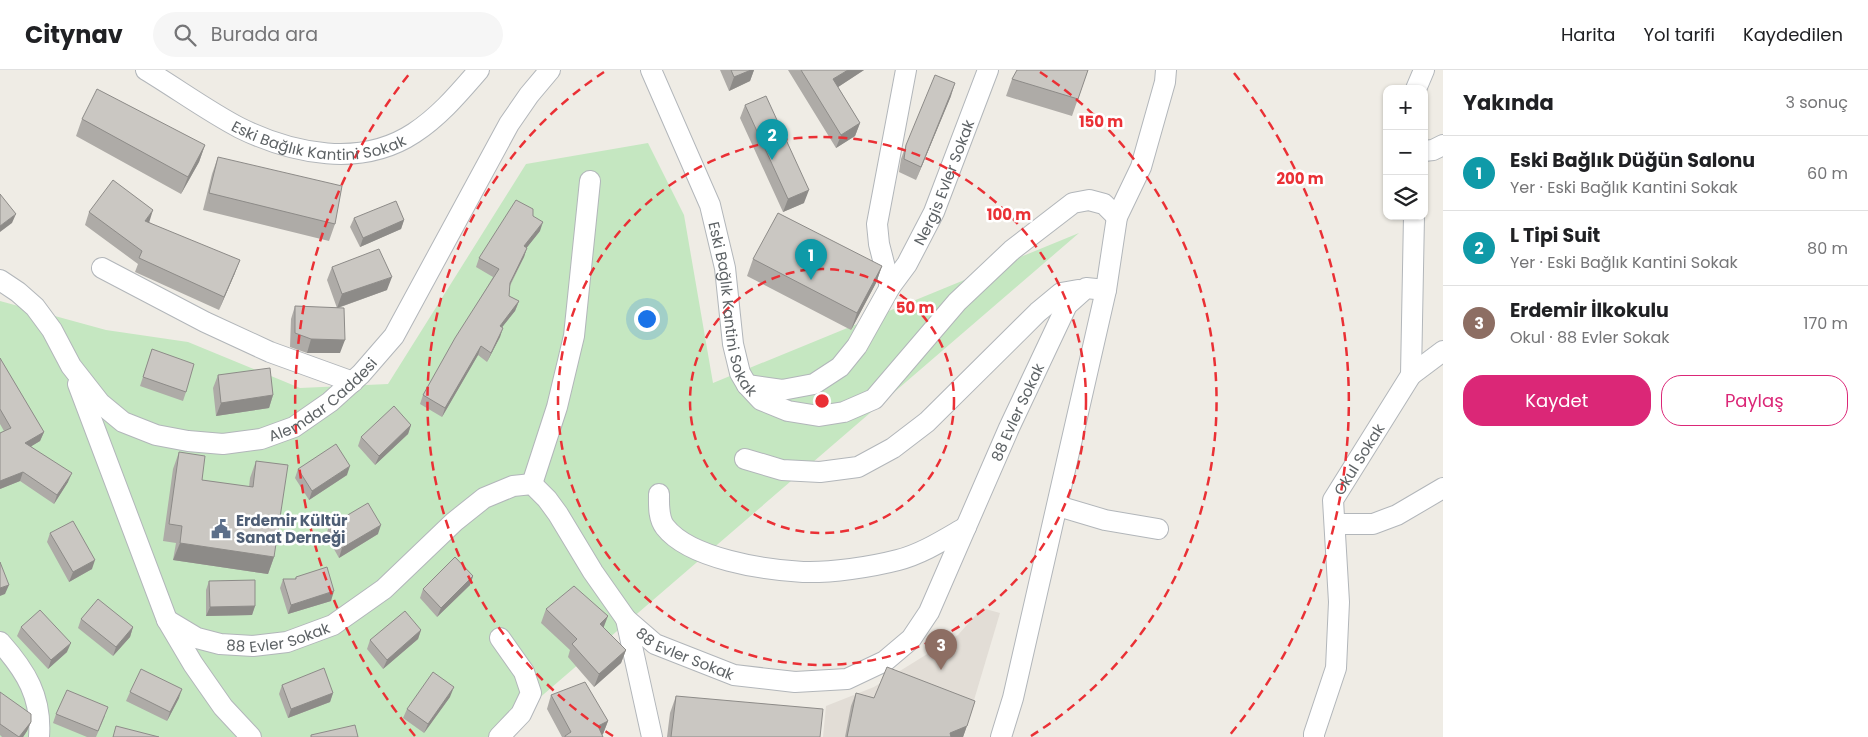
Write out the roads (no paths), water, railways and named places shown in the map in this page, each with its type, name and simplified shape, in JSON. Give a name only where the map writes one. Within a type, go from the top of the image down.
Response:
[{"type":"street","name":"Eski Bağlık Kantini Sokak","points":[[146,70],[240,127],[285,146],[335,155],[375,152],[413,134],[447,107],[479,70]]},
{"type":"street","name":"Alemdar Caddesi","points":[[0,280],[35,307],[52,330],[71,366],[100,403],[123,422],[156,435],[188,441],[223,444],[261,439],[294,427],[330,402],[353,382],[394,336],[509,124],[529,94],[550,70]]},
{"type":"street","name":"Eski Bağlık Kantini Sokak","points":[[651,70],[710,206],[725,268],[733,344],[740,373],[747,385],[782,390],[814,384],[840,367],[857,346],[890,287]]},
{"type":"street","points":[[890,287],[879,244],[877,224],[906,70]]},
{"type":"street","name":"Nergis Evler Sokak","points":[[890,287],[907,264],[934,212],[988,70]]},
{"type":"street","points":[[1001,737],[1013,698],[1058,506],[1096,289],[1117,217],[1141,167],[1165,82],[1166,70]]},
{"type":"street","points":[[1418,85],[1424,70]]},
{"type":"street","points":[[1428,151],[1443,145]]},
{"type":"street","points":[[532,484],[557,407],[574,336],[590,181]]},
{"type":"street","points":[[747,385],[761,400],[788,411],[819,416],[844,412],[874,399],[957,302],[1012,250],[1073,203],[1089,200],[1104,204],[1117,217]]},
{"type":"street","points":[[1411,375],[1414,220]]},
{"type":"street","points":[[102,268],[204,322],[270,352],[353,382]]},
{"type":"street","points":[[746,459],[782,470],[820,472],[858,467],[893,448],[927,422],[1038,312],[1061,293],[1096,289]]},
{"type":"street","name":"88 Evler Sokak","points":[[166,620],[197,638],[220,644],[253,646],[287,642],[333,625],[384,589],[454,522],[484,498],[513,486],[532,484],[547,499],[558,514],[593,572],[626,619],[655,644],[734,675],[795,682],[847,679],[886,661],[911,639],[929,612],[1009,428],[1067,305],[1096,289]]},
{"type":"street","points":[[1411,375],[1443,351]]},
{"type":"street","points":[[71,366],[166,620],[193,664],[223,706],[251,737]]},
{"type":"street","name":"Okul Sokak","points":[[1314,737],[1336,668],[1339,602],[1333,500],[1411,375]]},
{"type":"street","points":[[1334,524],[1373,524],[1397,515],[1443,488]]},
{"type":"street","points":[[659,494],[660,515],[664,526],[680,542],[704,554],[756,566],[804,572],[853,568],[899,560],[933,546],[966,527]]},
{"type":"street","points":[[1058,506],[1105,520],[1158,530]]},
{"type":"street","points":[[626,619],[652,737]]},
{"type":"street","points":[[499,737],[521,714],[531,693],[524,672],[500,638]]},
{"type":"street","points":[[0,642],[27,676],[36,699],[40,726],[39,737]]},
{"type":"place","name":"L Tipi Suit","points":[[772,160]]},
{"type":"place","name":"Eski Bağlık Düğün Salonu","points":[[811,280]]},
{"type":"place","name":"Erdemir Kültür Sanat Derneği","points":[[221,529]]},
{"type":"place","name":"Erdemir İlkokulu","points":[[941,670]]}]
